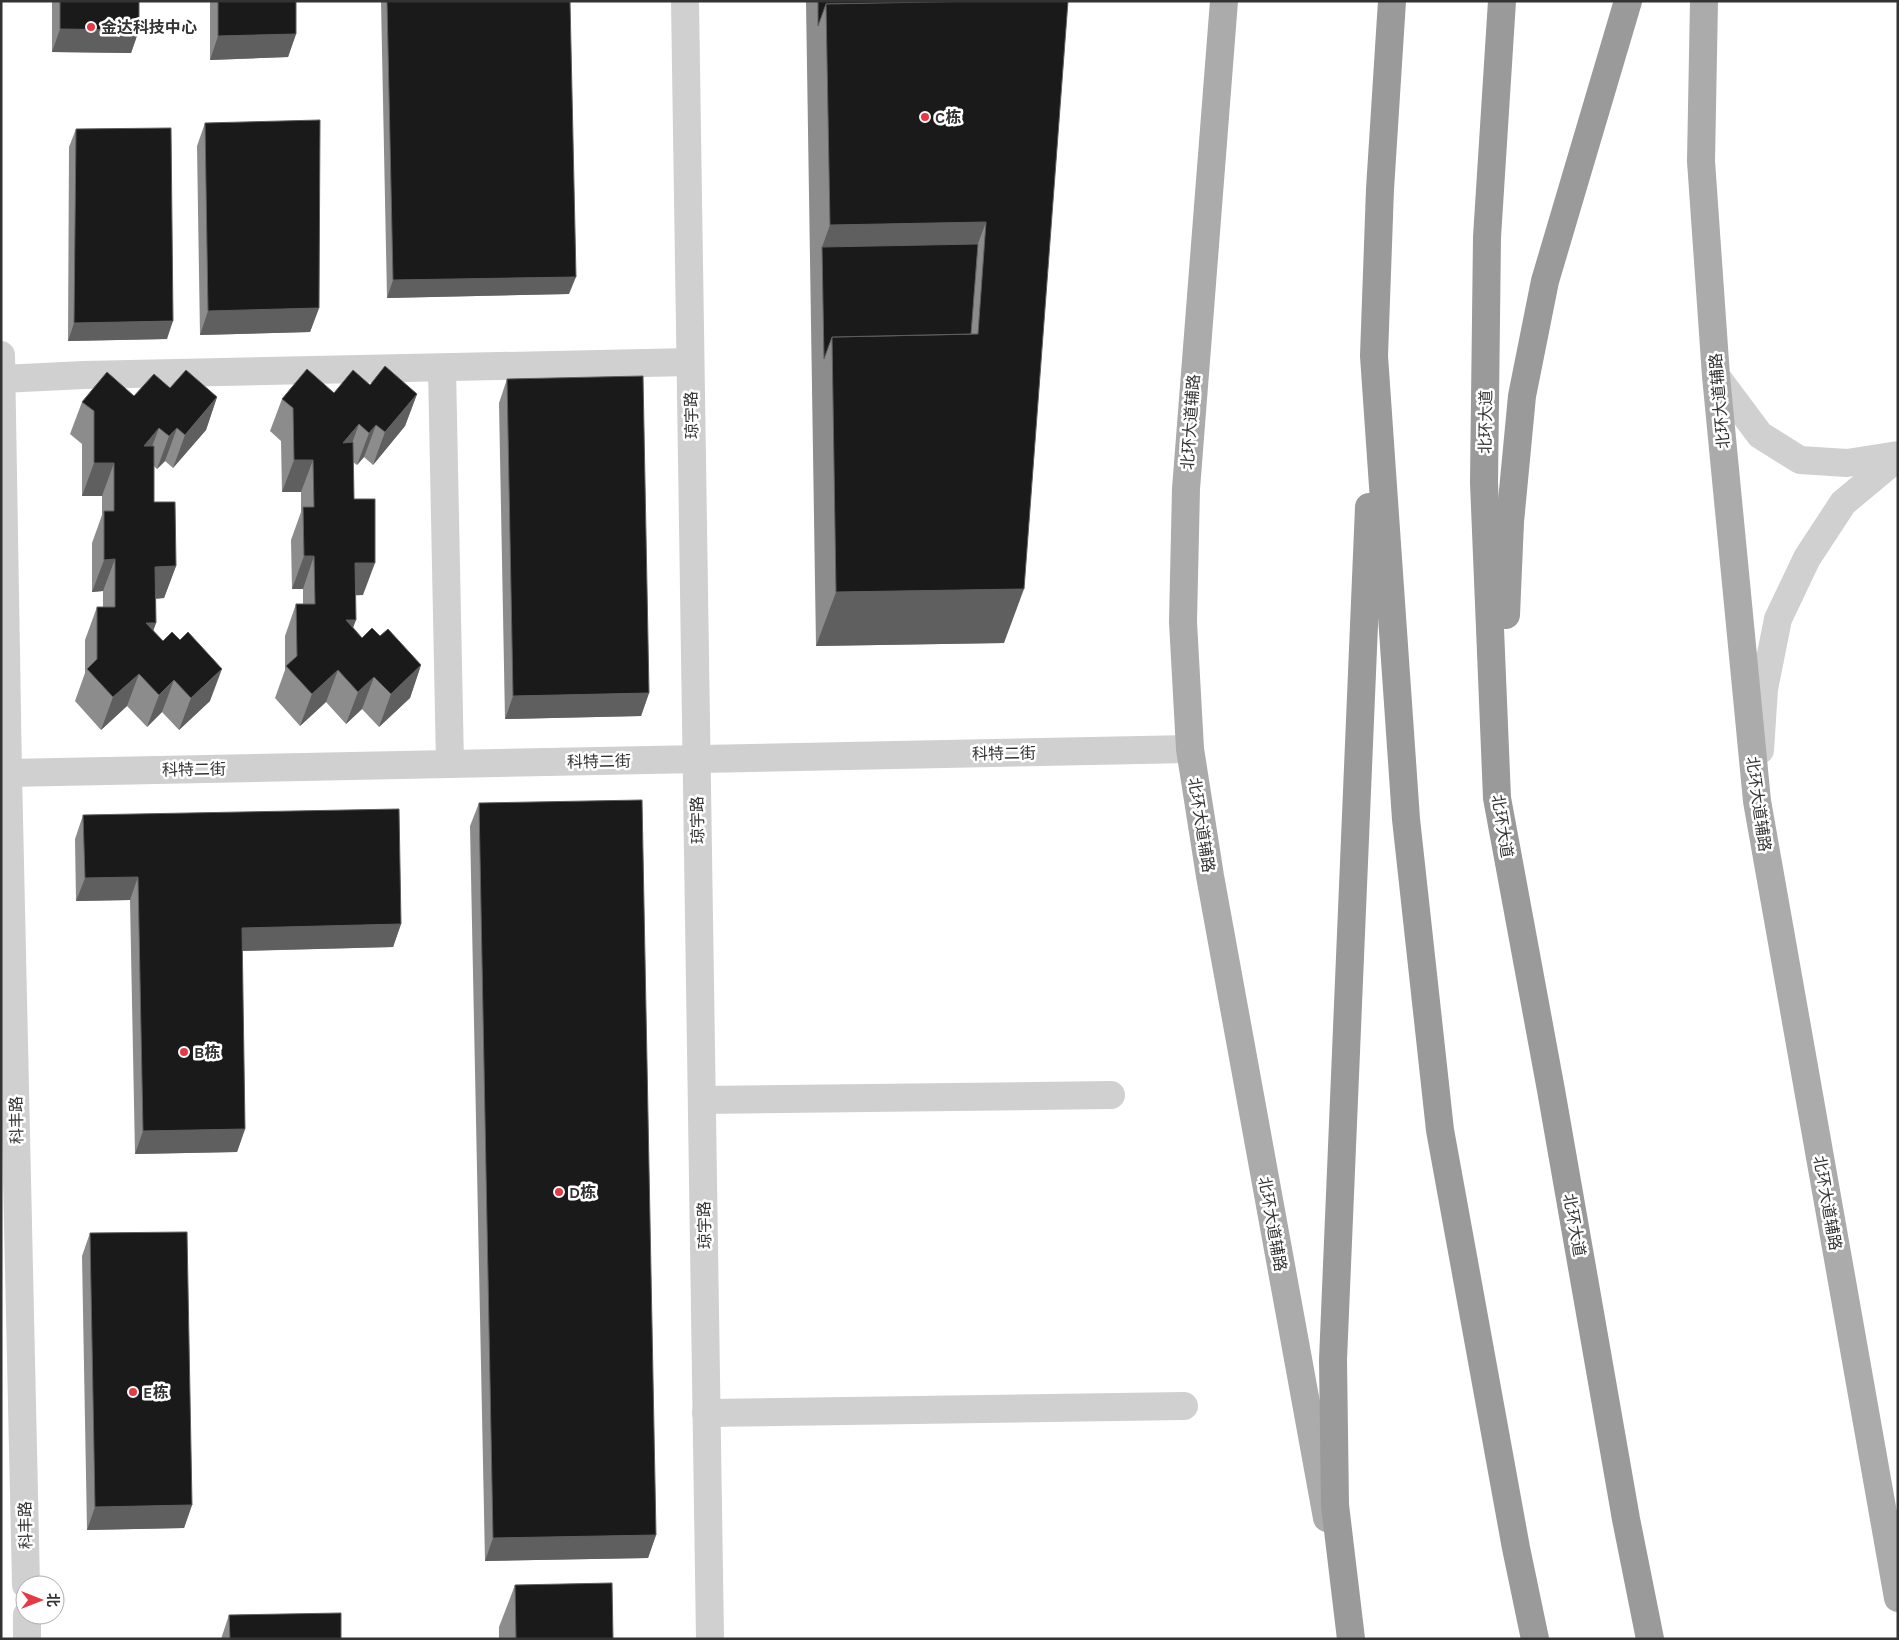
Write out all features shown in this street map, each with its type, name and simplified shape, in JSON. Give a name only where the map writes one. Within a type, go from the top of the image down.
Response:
[{"type":"highway","points":[[1350,1639],[1335,1505],[1334,1360],[1365,631],[1380,189],[1392,1]]},
{"type":"highway","name":"北环大道","points":[[1502,1],[1487,237],[1484,483],[1497,798],[1553,1100],[1626,1519],[1650,1639]]},
{"type":"highway","points":[[1497,798],[1510,522],[1522,396],[1545,281],[1628,1]]},
{"type":"highway","points":[[1374,356],[1406,819],[1440,1130],[1535,1639]]},
{"type":"main road","name":"北环大道辅路","points":[[1224,1],[1186,488],[1183,622],[1190,749],[1210,876],[1350,1639]]},
{"type":"main road","name":"北环大道辅路","points":[[1704,1],[1701,161],[1716,376],[1756,801],[1898,1598]]},
{"type":"street","name":"琼宇路","points":[[685,1],[710,1639]]},
{"type":"street","name":"科丰路","points":[[1,355],[26,1575]]},
{"type":"street","points":[[2,379],[94,375],[690,362]]},
{"type":"street","points":[[442,368],[450,764]]},
{"type":"street","points":[[1716,376],[1760,435],[1800,460],[1847,463],[1898,456]]},
{"type":"street","points":[[1756,801],[1764,689],[1778,619],[1807,558],[1843,502],[1898,456]]},
{"type":"street","name":"科特二街","points":[[8,773],[1190,749]]},
{"type":"street","points":[[702,1100],[1111,1095]]},
{"type":"street","points":[[706,1413],[1184,1406]]},
{"type":"street","points":[[27,1625],[27,1639]]},
{"type":"building","points":[[60,1],[139,1],[139,30],[60,29]]},
{"type":"building","points":[[218,1],[296,1],[296,34],[218,36]]},
{"type":"building","points":[[387,1],[570,1],[576,277],[393,280]]},
{"type":"building","points":[[818,1],[977,2],[826,4],[818,26]]},
{"type":"building","points":[[1068,1],[1024,589],[836,592],[832,337],[978,334],[986,222],[830,225],[826,4]]},
{"type":"building","points":[[320,120],[319,308],[208,311],[205,123]]},
{"type":"building","points":[[171,128],[173,321],[74,323],[76,129]]},
{"type":"building","points":[[978,244],[971,334],[832,337],[824,359],[822,247]]},
{"type":"building","points":[[385,366],[417,394],[385,432],[376,425],[369,433],[359,424],[343,443],[353,442],[354,499],[375,499],[375,563],[355,563],[356,620],[346,620],[362,638],[372,628],[380,636],[388,629],[421,665],[391,694],[374,677],[358,692],[338,670],[312,694],[286,666],[297,656],[296,604],[315,604],[314,556],[304,556],[303,507],[314,507],[313,460],[294,460],[293,408],[282,399],[307,369],[334,393],[353,370],[370,385]]},
{"type":"building","points":[[186,370],[217,397],[185,435],[177,428],[169,436],[159,428],[144,446],[154,446],[154,502],[175,502],[176,566],[155,567],[156,623],[146,623],[163,641],[172,632],[180,640],[188,632],[222,669],[191,698],[174,680],[159,695],[139,674],[113,697],[87,669],[97,659],[97,607],[115,607],[115,559],[104,560],[104,511],[114,511],[114,463],[94,463],[94,411],[82,402],[107,372],[134,396],[154,374],[170,388]]},
{"type":"building","points":[[643,376],[649,693],[513,696],[507,379]]},
{"type":"building","name":"D栋","points":[[642,800],[656,1535],[493,1538],[479,803]]},
{"type":"building","name":"B栋","points":[[399,809],[401,924],[242,928],[245,1129],[143,1131],[138,877],[85,878],[83,815]]},
{"type":"building","name":"E栋","points":[[187,1232],[192,1505],[95,1507],[90,1233]]},
{"type":"building","points":[[612,1583],[613,1639],[516,1639],[515,1585]]},
{"type":"building","points":[[341,1613],[341,1639],[230,1639],[229,1615]]},
{"type":"place","name":"金达科技中心","points":[[91,27]]},
{"type":"place","name":"C栋","points":[[925,117]]},
{"type":"place","name":"B栋","points":[[184,1052]]},
{"type":"place","name":"D栋","points":[[559,1192]]},
{"type":"place","name":"E栋","points":[[133,1392]]}]
